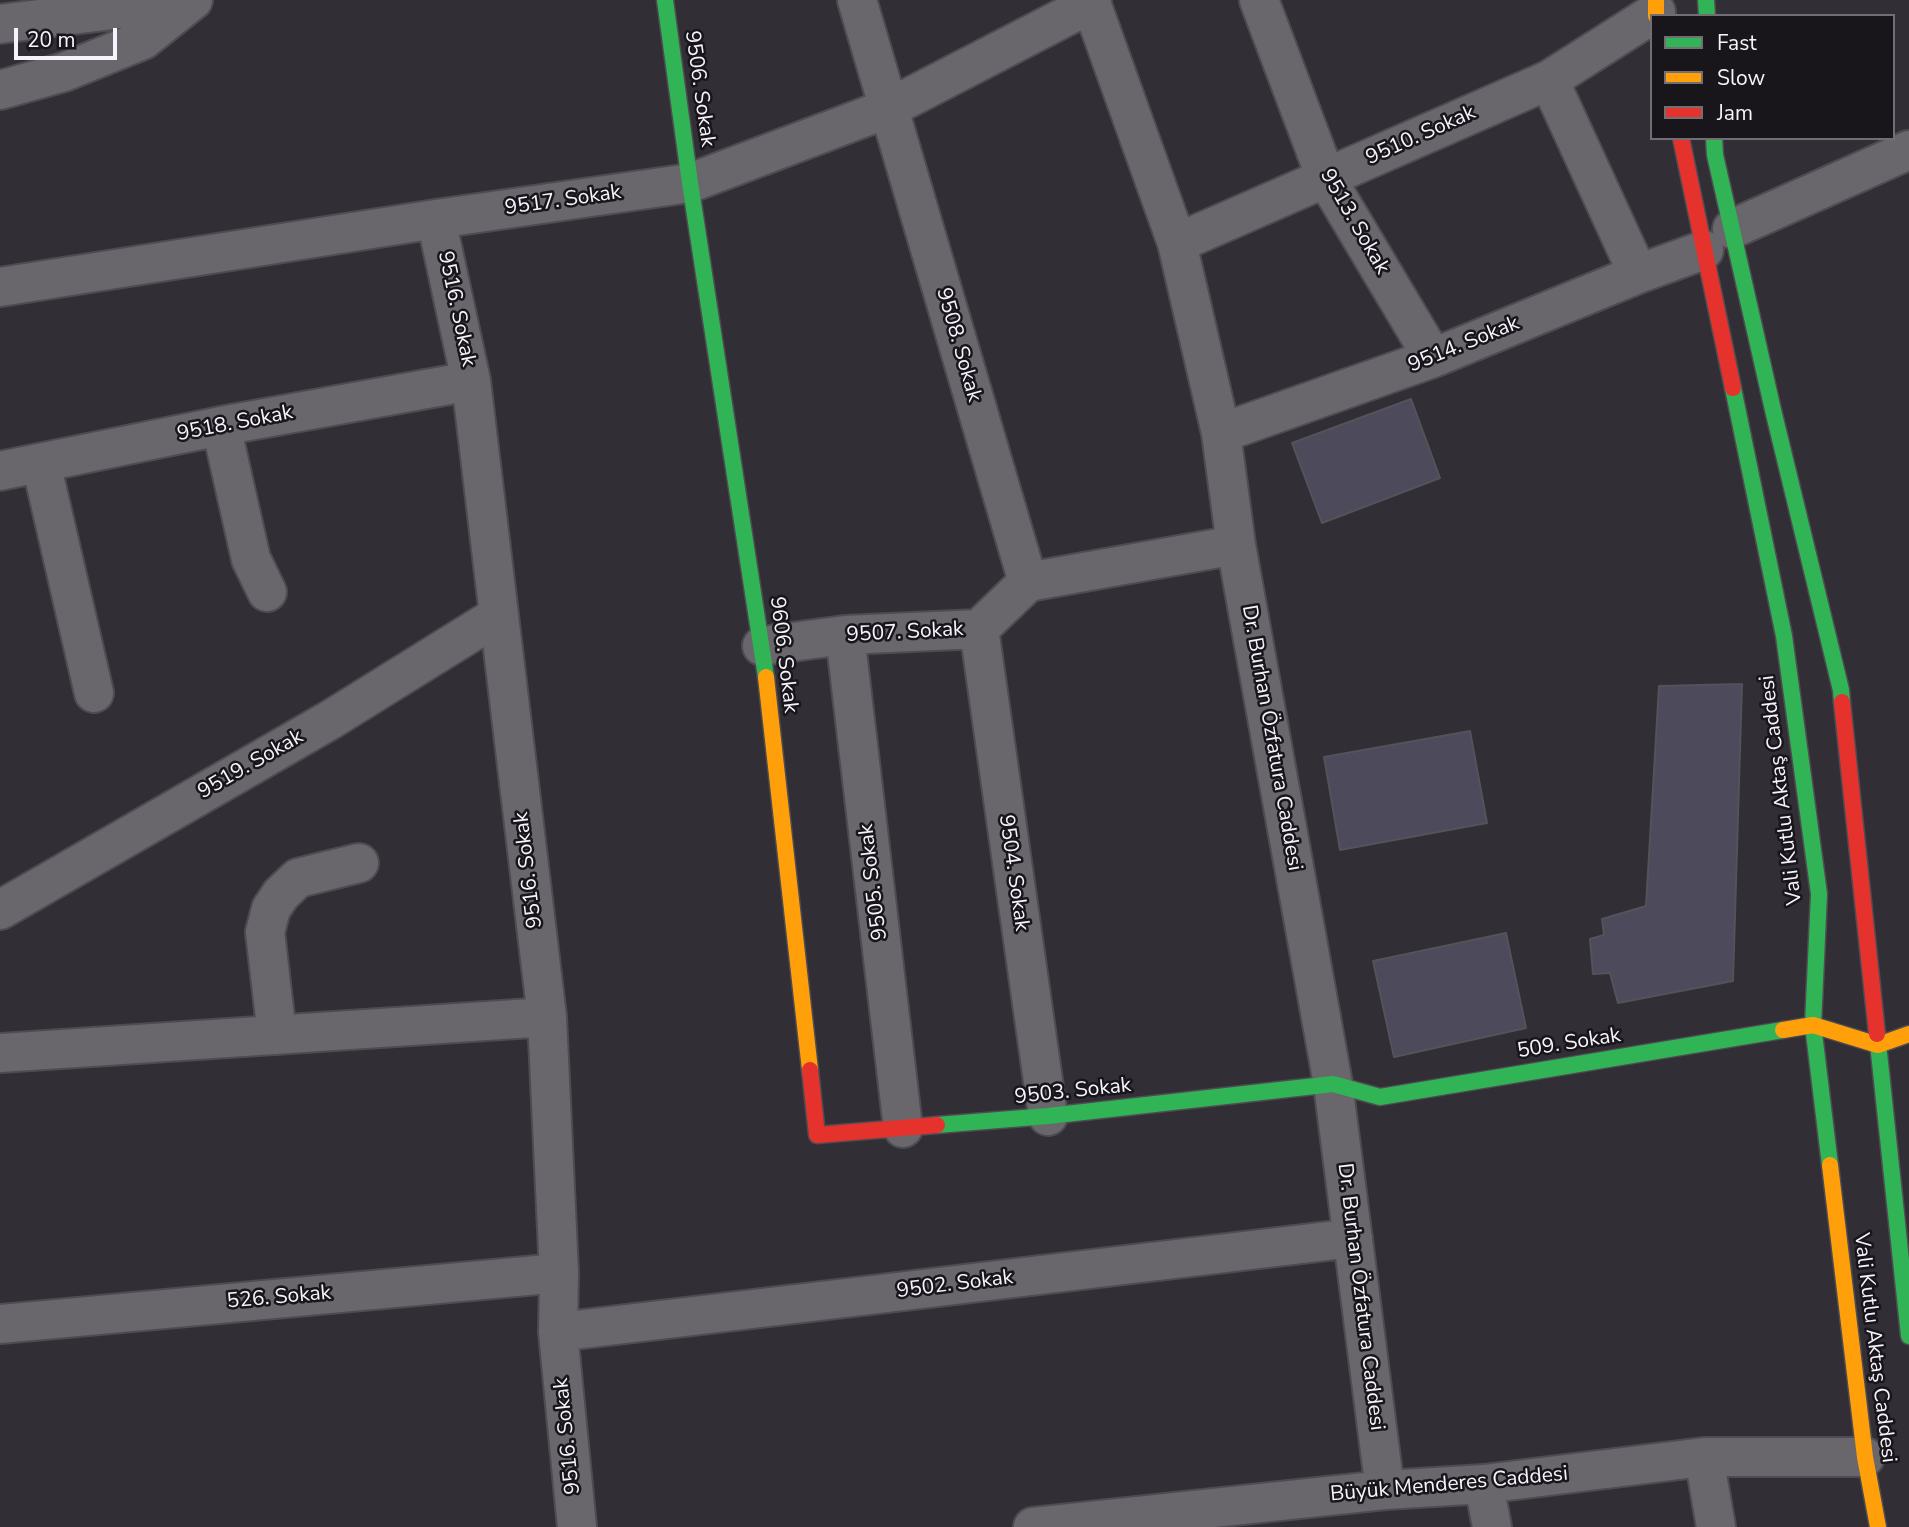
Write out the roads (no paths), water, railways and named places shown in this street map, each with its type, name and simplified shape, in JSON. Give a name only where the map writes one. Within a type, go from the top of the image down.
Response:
[{"type":"street","points":[[13,15],[193,0]]},
{"type":"street","points":[[0,90],[64,72],[143,40],[193,0]]},
{"type":"street","name":"9506. Sokak","points":[[665,0],[690,183]]},
{"type":"street","name":"9508. Sokak","points":[[857,0],[1028,582]]},
{"type":"street","name":"9513. Sokak","points":[[1259,0],[1326,178],[1433,358]]},
{"type":"street","name":"9517. Sokak","points":[[0,287],[436,219],[690,183],[889,108],[1091,1]]},
{"type":"street","name":"Dr. Burhan Özfatura Caddesi","points":[[1091,1],[1177,243],[1221,433],[1236,545],[1333,1084],[1385,1490]]},
{"type":"street","name":"9510. Sokak","points":[[1177,243],[1549,80],[1656,9]]},
{"type":"street","points":[[1549,80],[1638,274]]},
{"type":"street","name":"Vali Kutlu Aktaş Caddesi","points":[[1682,140],[1718,239],[1773,410],[1841,690],[1909,1336]]},
{"type":"street","name":"Vali Kutlu Aktaş Caddesi","points":[[1714,140],[1718,239],[1784,636],[1819,894],[1813,1025],[1865,1457],[1878,1527]]},
{"type":"street","name":"9514. Sokak","points":[[1221,433],[1433,358],[1638,274],[1909,150]]},
{"type":"street","name":"9606. Sokak","points":[[690,183],[762,646],[817,1135]]},
{"type":"street","name":"9516. Sokak","points":[[436,219],[471,381],[547,1017],[559,1273],[558,1332],[578,1527]]},
{"type":"street","name":"9518. Sokak","points":[[0,471],[221,426],[471,381]]},
{"type":"street","points":[[221,426],[251,559],[267,592]]},
{"type":"street","points":[[41,463],[93,693]]},
{"type":"street","points":[[1028,582],[1236,545]]},
{"type":"street","name":"9507. Sokak","points":[[762,646],[845,635],[979,629],[1028,582]]},
{"type":"street","name":"9519. Sokak","points":[[0,910],[330,720],[499,615]]},
{"type":"street","name":"9504. Sokak","points":[[979,629],[1048,1116]]},
{"type":"street","name":"9505. Sokak","points":[[845,635],[903,1128]]},
{"type":"street","points":[[277,1035],[265,932],[271,909],[281,894],[298,878],[359,863]]},
{"type":"street","points":[[0,1053],[547,1017]]},
{"type":"street","points":[[1813,1025],[1878,1045],[1909,1034]]},
{"type":"street","name":"509. Sokak","points":[[1333,1084],[1380,1097],[1813,1025]]},
{"type":"street","name":"9503. Sokak","points":[[817,1135],[1048,1116],[1333,1084]]},
{"type":"street","name":"9502. Sokak","points":[[558,1332],[1353,1238]]},
{"type":"street","name":"526. Sokak","points":[[0,1324],[559,1273]]},
{"type":"street","points":[[1704,1457],[1716,1527]]},
{"type":"street","name":"Büyük Menderes Caddesi","points":[[1033,1527],[1385,1490],[1485,1484],[1704,1457],[1865,1457]]},
{"type":"street","points":[[1485,1484],[1492,1527]]}]
